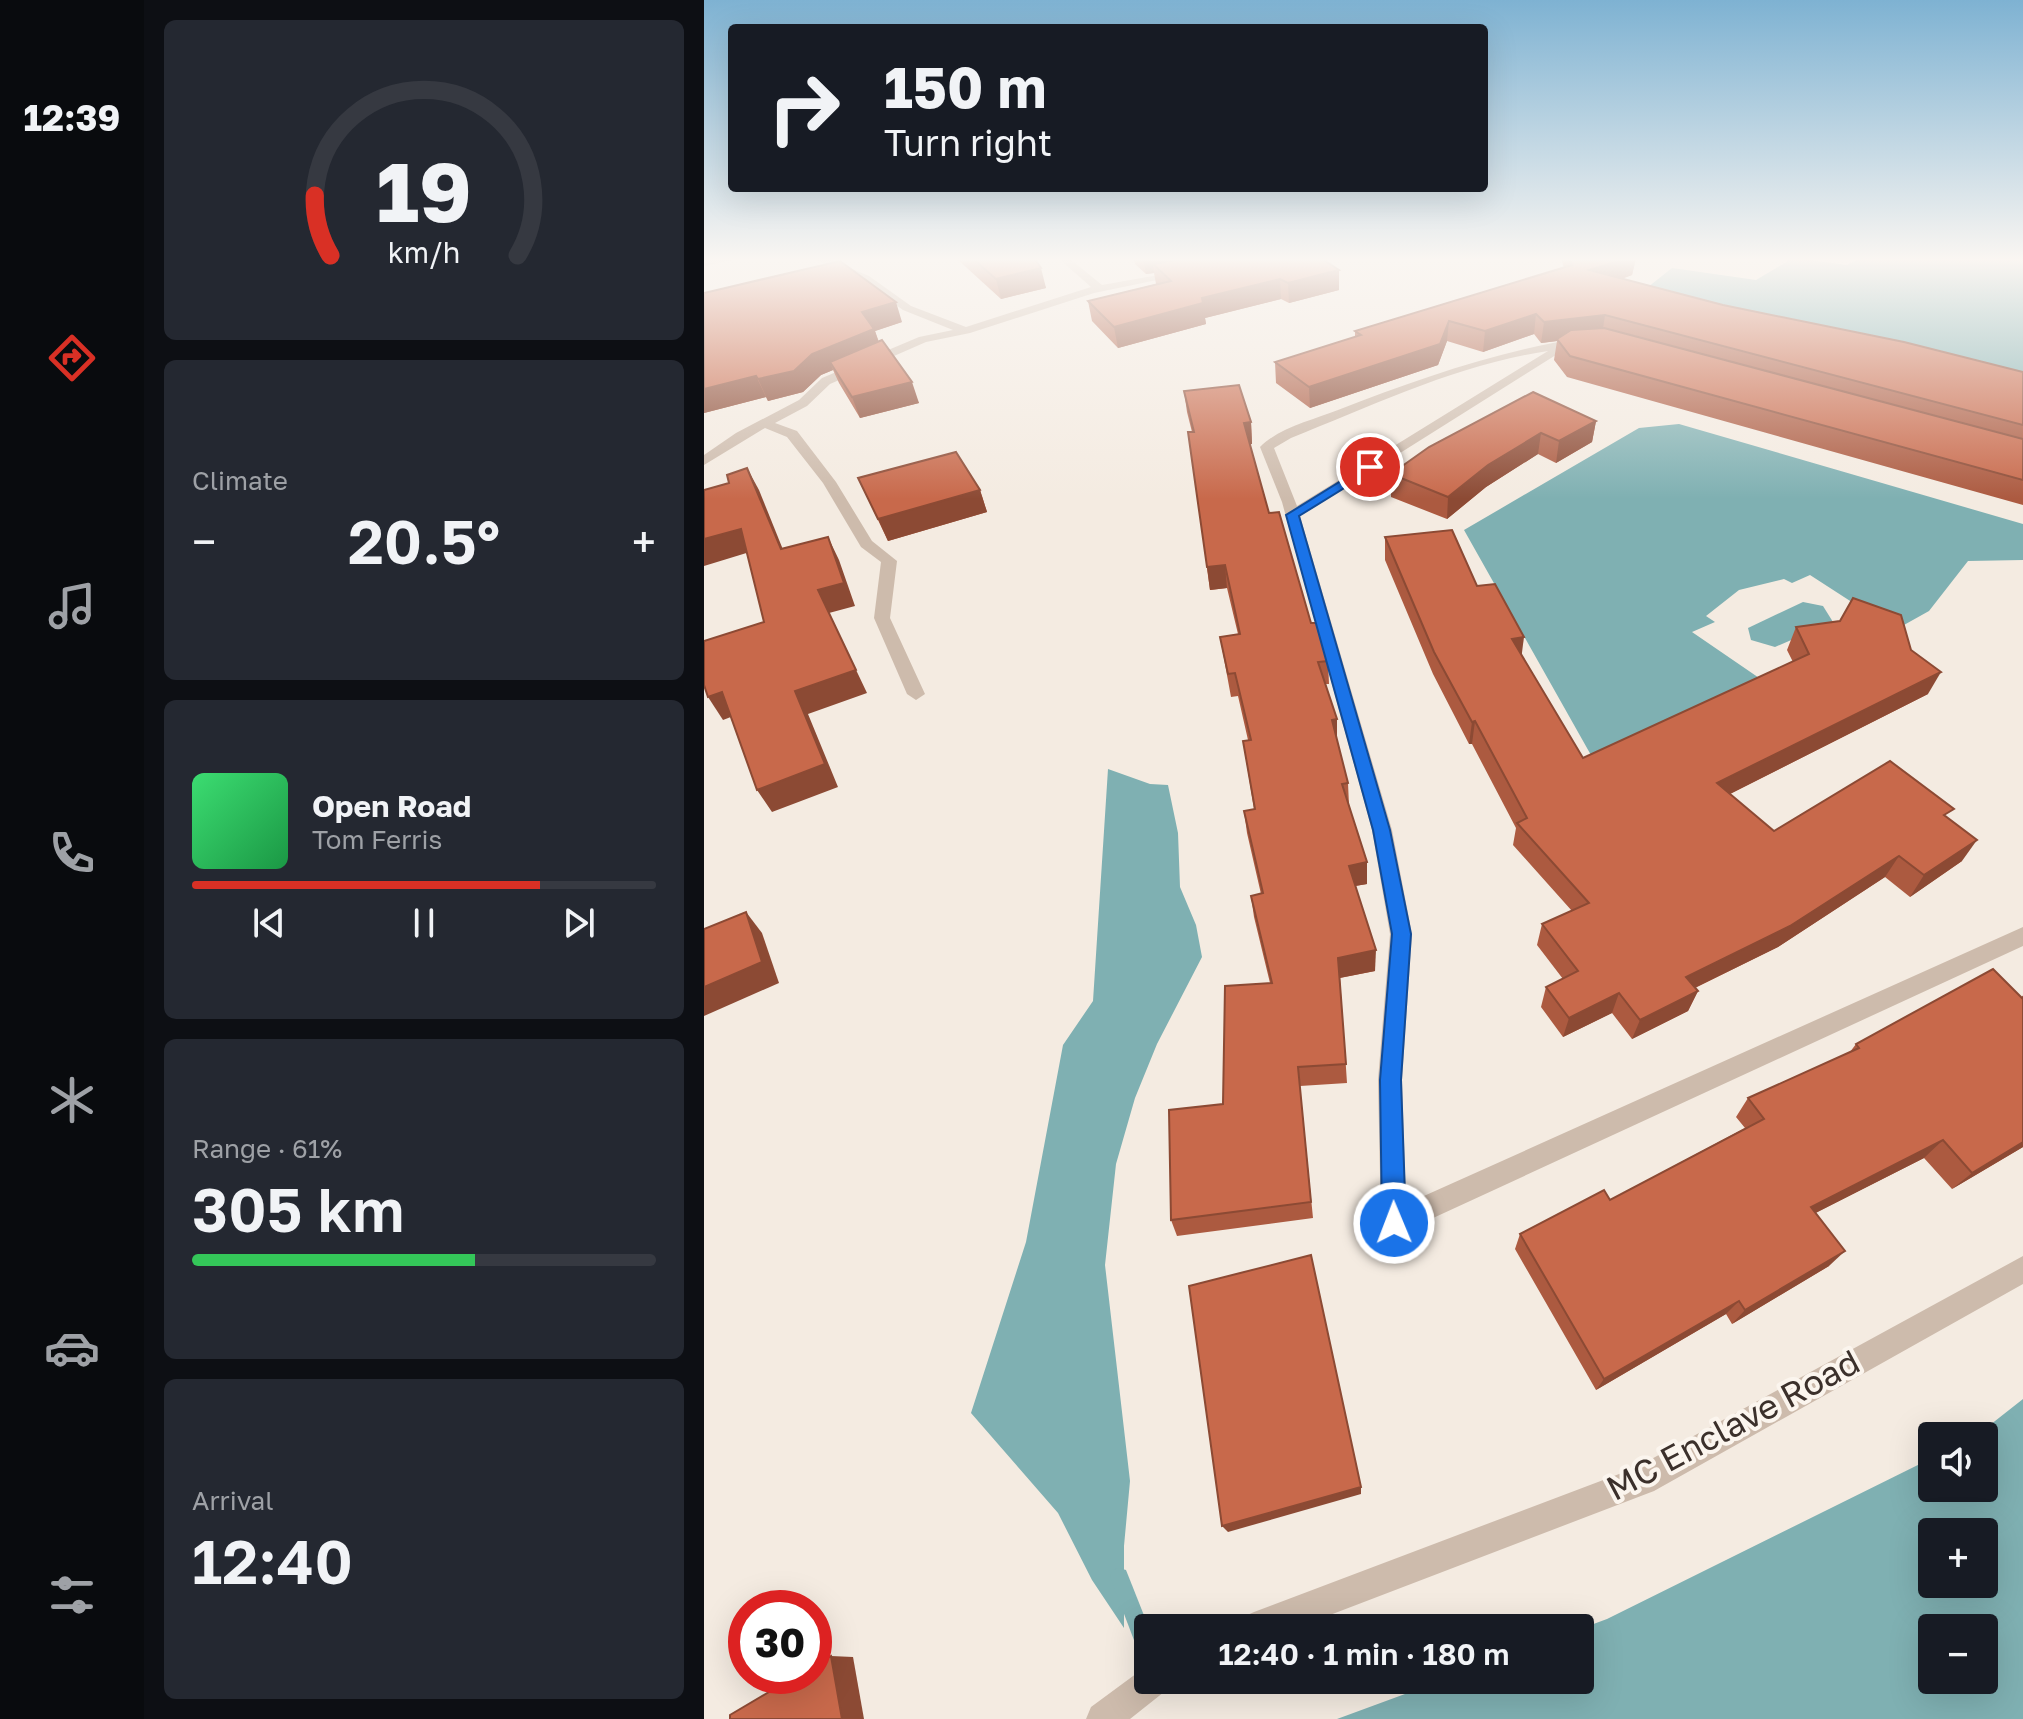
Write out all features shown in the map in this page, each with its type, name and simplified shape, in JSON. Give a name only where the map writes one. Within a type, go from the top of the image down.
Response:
[{"type":"street","points":[[704,461],[803,403],[826,381],[927,338]]},
{"type":"street","points":[[1292,515],[1570,342]]},
{"type":"street","points":[[1601,342],[1570,342],[1523,351],[1429,379],[1286,435],[1267,447],[1292,515],[1382,830],[1401,934],[1390,1080],[1394,1223],[2023,936]]},
{"type":"street","points":[[765,424],[792,434],[845,506],[866,544],[889,561],[882,618],[916,694]]},
{"type":"street","name":"MC Enclave Road","points":[[1291,1614],[1643,1480],[2023,1269]]},
{"type":"street","points":[[1103,1719],[1134,1694]]},
{"type":"water","points":[[1834,338],[2023,338],[2023,380]]},
{"type":"water","points":[[1679,424],[2023,524],[2023,560],[1968,561],[1929,611],[1895,630],[1810,575],[1792,583],[1784,579],[1739,590],[1706,616],[1715,622],[1692,632],[1765,682],[1596,764],[1464,530],[1639,428]]},
{"type":"water","points":[[1803,602],[1823,606],[1833,622],[1775,647],[1751,640],[1748,628]]},
{"type":"water","points":[[1108,769],[1150,784],[1168,785],[1178,833],[1180,887],[1196,925],[1202,957],[1157,1044],[1135,1098],[1116,1164],[1105,1265],[1130,1481],[1124,1546],[1124,1628],[1092,1580],[1058,1513],[971,1413],[1026,1242],[1063,1045],[1093,1001]]},
{"type":"water","points":[[2023,1399],[2023,1719],[1337,1719],[1405,1694],[1594,1694],[1594,1624],[1918,1465],[1918,1502],[1998,1502],[1998,1422],[1994,1422]]},
{"type":"building","points":[[704,338],[851,338],[812,354],[794,371],[758,379],[756,376],[704,389]]},
{"type":"building","points":[[1351,338],[1442,338],[1440,344],[1309,387],[1275,362]]},
{"type":"building","points":[[1643,338],[2023,439],[2023,480],[1570,356],[1557,339]]},
{"type":"building","points":[[1693,338],[1886,338],[2023,372],[2023,425]]},
{"type":"building","points":[[882,340],[912,382],[852,397],[830,362]]},
{"type":"building","points":[[1239,385],[1251,422],[1244,423],[1269,513],[1279,512],[1311,623],[1317,623],[1328,661],[1318,662],[1337,719],[1332,720],[1348,783],[1342,784],[1367,862],[1349,866],[1376,950],[1338,958],[1346,1064],[1298,1067],[1311,1202],[1171,1220],[1169,1110],[1223,1104],[1225,986],[1272,983],[1251,896],[1263,893],[1244,811],[1255,809],[1243,741],[1251,740],[1235,673],[1228,674],[1220,637],[1240,634],[1225,565],[1207,567],[1188,432],[1194,432],[1184,391]]},
{"type":"building","points":[[1533,392],[1596,421],[1559,441],[1541,433],[1488,465],[1448,497],[1391,474],[1429,447]]},
{"type":"building","points":[[956,452],[980,490],[878,519],[858,478]]},
{"type":"building","points":[[747,468],[781,549],[828,537],[844,583],[818,590],[856,670],[795,691],[825,764],[757,790],[722,692],[708,697],[704,685],[704,641],[764,622],[741,529],[704,539],[704,490],[729,483],[727,475]]},
{"type":"building","points":[[1452,530],[1477,586],[1495,584],[1524,637],[1512,639],[1583,758],[1809,654],[1796,627],[1840,621],[1853,598],[1901,615],[1911,650],[1941,672],[1717,783],[1774,831],[1890,761],[1954,809],[1944,815],[1977,840],[1924,875],[1899,856],[1790,926],[1686,977],[1698,991],[1640,1020],[1619,993],[1569,1018],[1546,987],[1578,971],[1542,924],[1589,903],[1517,823],[1527,818],[1434,652],[1385,537]]},
{"type":"building","points":[[746,912],[762,962],[704,987],[704,929]]},
{"type":"building","points":[[1993,969],[2023,997],[2023,1142],[1972,1173],[1943,1140],[1811,1207],[1845,1251],[1745,1310],[1739,1301],[1604,1379],[1520,1234],[1604,1190],[1610,1200],[1764,1119],[1748,1098],[1859,1048],[1856,1044]]},
{"type":"building","points":[[1311,1255],[1361,1487],[1222,1526],[1189,1286]]},
{"type":"building","points":[[832,1662],[842,1719],[730,1719],[730,1715],[766,1694],[832,1694]]},
{"type":"waterway","points":[[1119,1577],[1134,1616]]},
{"type":"route","points":[[1370,467],[1292,515],[1382,830],[1401,934],[1390,1080],[1394,1223]]}]
